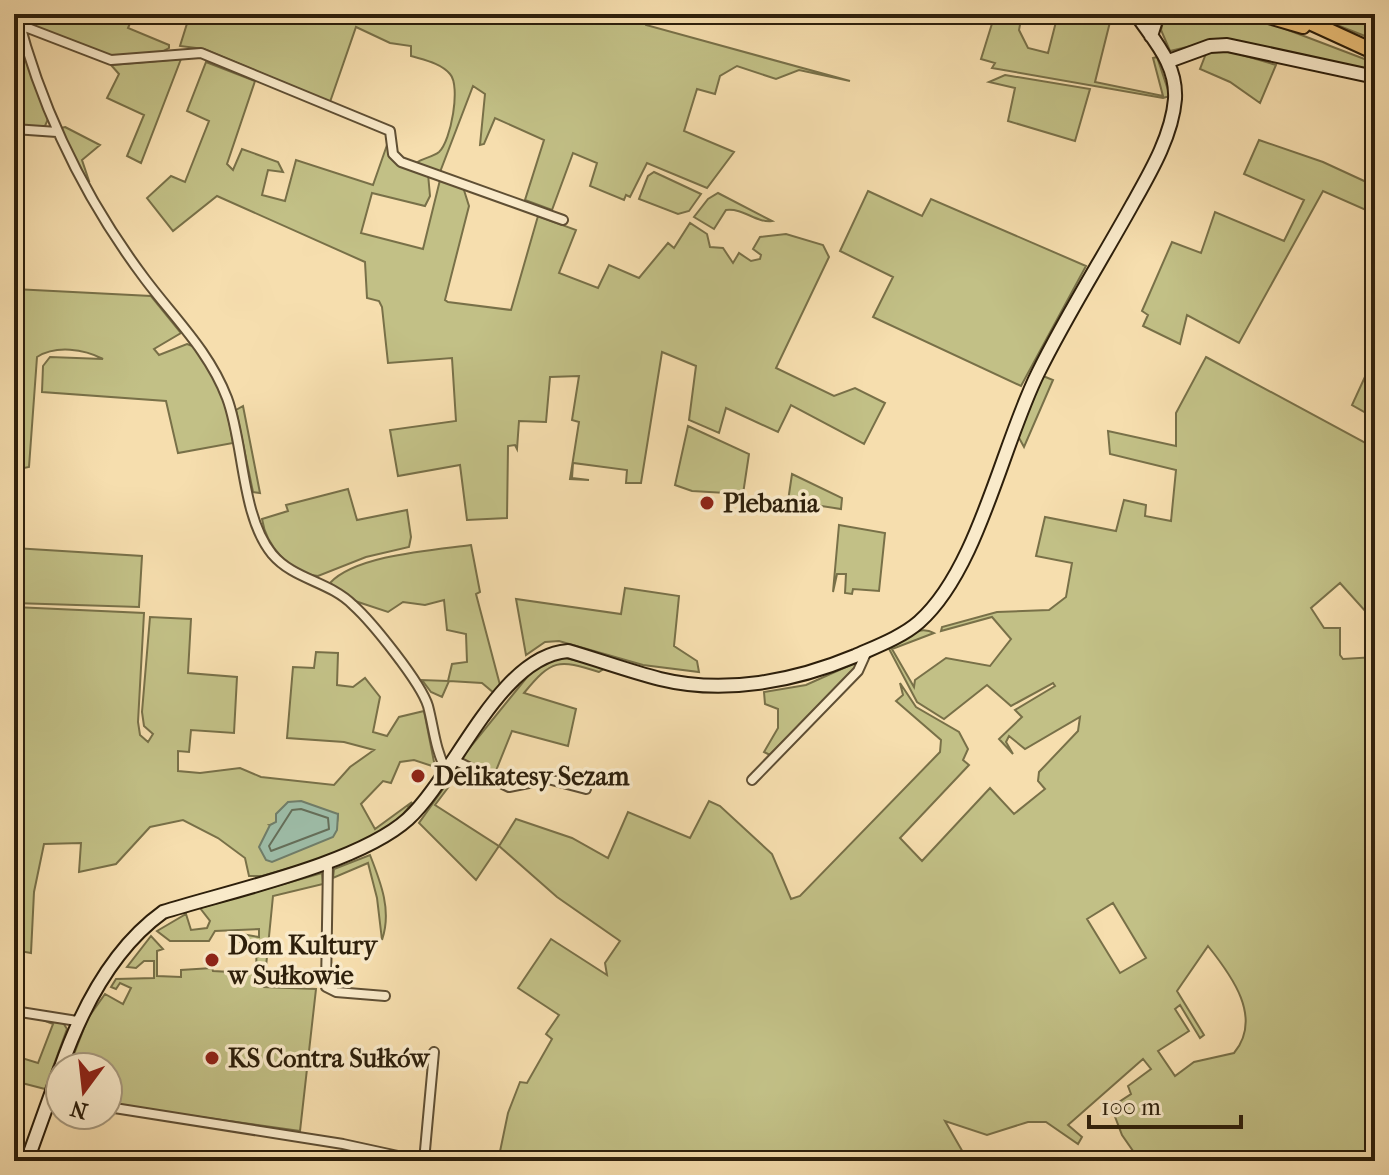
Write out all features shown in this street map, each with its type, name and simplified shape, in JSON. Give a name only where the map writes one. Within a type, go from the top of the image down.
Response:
[{"type":"main road","points":[[1262,14],[1338,37]]},
{"type":"main road","points":[[1292,14],[1375,52]]},
{"type":"street","points":[[17,14],[70,164],[96,209],[146,280],[212,362],[229,401],[262,538],[290,571],[338,592],[355,606],[420,687],[428,705],[437,754],[450,765],[509,787],[548,779],[586,789]]},
{"type":"street","points":[[66,1051],[77,1021],[129,943],[163,912],[328,862],[380,839],[409,819],[507,688],[536,660],[552,652],[568,651],[662,679],[746,684],[816,672],[867,651],[918,623],[941,596],[967,550],[1037,374],[1153,167],[1175,101],[1169,61],[1136,14]]},
{"type":"street","points":[[1151,36],[1158,14]]},
{"type":"street","points":[[20,25],[111,60],[201,53],[390,131],[393,154],[401,162],[563,220]]},
{"type":"street","points":[[1169,61],[1210,46],[1227,45],[1375,77]]},
{"type":"street","points":[[14,129],[57,132]]},
{"type":"street","points":[[752,780],[858,671],[867,651]]},
{"type":"street","points":[[328,862],[326,987],[336,992],[385,996]]},
{"type":"street","points":[[14,1011],[77,1021]]},
{"type":"street","points":[[124,1110],[343,1144],[422,1161],[434,1052]]},
{"type":"street","points":[[27,1161],[44,1122]]},
{"type":"shaded area","points":[[22,14],[134,14],[128,28],[169,45],[169,48],[152,56],[134,58],[96,53],[26,22]]},
{"type":"shaded area","points":[[190,14],[644,14],[646,25],[850,81],[799,70],[776,79],[737,66],[720,76],[715,94],[697,89],[684,131],[734,152],[707,188],[647,163],[630,197],[626,195],[624,200],[590,186],[597,163],[573,153],[552,210],[525,200],[544,140],[495,118],[484,144],[480,145],[485,94],[473,86],[440,172],[416,163],[437,154],[443,146],[453,113],[455,90],[446,70],[411,56],[411,46],[390,43],[356,27],[330,102],[204,49],[180,46]]},
{"type":"shaded area","points":[[995,14],[1022,14],[1019,30],[1028,48],[1048,53],[1058,14],[1112,14],[1095,82],[1163,96],[1153,58],[1157,57],[1170,96],[1163,98],[992,68],[995,63],[981,59]]},
{"type":"shaded area","points":[[1165,14],[1246,14],[1375,63],[1375,72],[1204,43],[1170,51],[1161,30]]},
{"type":"shaded area","points":[[1309,14],[1375,14],[1375,40]]},
{"type":"shaded area","points":[[14,34],[21,39],[48,119],[45,126],[14,126]]},
{"type":"shaded area","points":[[1207,51],[1232,52],[1276,65],[1260,103],[1230,82],[1200,69]]},
{"type":"shaded area","points":[[181,59],[141,163],[127,156],[144,115],[107,98],[119,74],[111,65]]},
{"type":"shaded area","points":[[206,62],[255,81],[227,164],[233,170],[242,149],[278,162],[283,172],[268,170],[262,195],[285,201],[296,160],[373,185],[387,145],[393,160],[428,174],[430,196],[425,206],[372,193],[361,233],[423,249],[440,180],[463,187],[469,206],[445,300],[448,302],[511,310],[538,216],[576,230],[559,273],[598,288],[609,265],[639,278],[668,243],[674,248],[690,223],[707,234],[710,247],[723,248],[733,263],[739,253],[751,261],[760,259],[761,255],[753,249],[760,237],[786,234],[823,245],[829,257],[776,368],[834,396],[855,388],[885,403],[864,444],[791,405],[778,432],[726,408],[719,433],[689,420],[696,366],[662,352],[641,483],[626,483],[627,470],[573,463],[572,478],[589,480],[570,479],[579,422],[572,420],[579,376],[550,377],[546,422],[519,421],[517,449],[515,445],[508,446],[507,518],[467,520],[460,465],[398,476],[390,430],[456,421],[452,358],[388,363],[382,307],[379,301],[367,298],[365,262],[217,196],[173,231],[147,198],[171,176],[185,182],[209,121],[187,111]]},
{"type":"shaded area","points":[[1005,75],[1090,89],[1075,141],[1008,121],[1015,88],[989,82]]},
{"type":"shaded area","points":[[65,127],[100,145],[82,160],[89,181],[86,181],[68,151],[61,128]]},
{"type":"shaded area","points":[[1259,140],[1323,162],[1375,186],[1375,214],[1323,191],[1239,343],[1187,315],[1180,344],[1143,326],[1148,315],[1142,311],[1172,242],[1201,253],[1215,212],[1284,241],[1304,200],[1244,174]]},
{"type":"shaded area","points":[[654,172],[701,194],[689,211],[678,214],[639,199],[648,176]]},
{"type":"shaded area","points":[[868,191],[922,216],[931,199],[1086,266],[1021,386],[873,317],[893,277],[840,251]]},
{"type":"shaded area","points":[[718,193],[772,221],[726,210],[714,229],[694,217],[708,199]]},
{"type":"shaded area","points":[[14,289],[151,296],[181,333],[154,349],[159,355],[187,344],[206,359],[219,387],[233,443],[178,453],[166,401],[42,392],[43,366],[50,357],[103,359],[79,351],[61,350],[37,357],[29,467],[14,470]]},
{"type":"shaded area","points":[[1375,355],[1375,418],[1352,405]]},
{"type":"shaded area","points":[[1206,357],[1375,448],[1375,622],[1340,583],[1311,608],[1324,628],[1340,628],[1340,655],[1343,659],[1375,657],[1375,1161],[1140,1161],[1122,1135],[1114,1114],[1119,1102],[1131,1094],[1128,1086],[1151,1069],[1143,1059],[1068,1125],[1082,1137],[1078,1144],[1046,1122],[1028,1122],[987,1135],[945,1121],[968,1161],[498,1161],[508,1113],[520,1082],[527,1083],[552,1039],[546,1034],[559,1015],[518,988],[551,939],[607,975],[605,963],[620,941],[557,897],[499,846],[516,819],[572,838],[608,858],[628,812],[690,838],[709,801],[720,806],[772,854],[791,899],[800,896],[940,752],[941,740],[896,701],[903,695],[900,683],[916,707],[959,732],[968,749],[963,760],[969,765],[900,838],[922,861],[990,788],[1014,814],[1045,789],[1038,781],[1039,772],[1078,731],[1080,717],[1025,749],[1009,736],[1006,742],[1013,754],[999,739],[1022,717],[1015,710],[1055,686],[1053,683],[1011,706],[987,685],[944,719],[917,702],[888,647],[916,631],[934,633],[892,649],[914,687],[915,680],[946,658],[990,666],[1011,639],[992,617],[941,631],[942,627],[997,612],[1049,610],[1066,597],[1072,563],[1036,556],[1045,517],[1116,531],[1124,500],[1146,505],[1145,516],[1171,521],[1176,470],[1110,454],[1108,431],[1176,446],[1176,413]],"holes":[[[1113,903],[1146,958],[1120,973],[1087,919]],[[1208,946],[1241,998],[1246,1026],[1234,1053],[1194,1062],[1175,1076],[1158,1051],[1189,1031],[1175,1009],[1180,1005],[1200,1038],[1204,1035],[1177,991]]]},
{"type":"shaded area","points":[[1043,376],[1053,380],[1024,447],[1018,436]]},
{"type":"shaded area","points":[[243,406],[260,493],[253,492],[236,410]]},
{"type":"shaded area","points":[[688,426],[749,454],[743,494],[692,491],[675,485]]},
{"type":"shaded area","points":[[792,474],[842,498],[841,509],[788,501]]},
{"type":"shaded area","points":[[348,489],[357,520],[407,510],[411,537],[409,547],[366,557],[318,576],[289,564],[268,539],[262,519],[288,511],[286,505]]},
{"type":"shaded area","points":[[839,525],[885,533],[879,591],[853,589],[852,594],[845,593],[846,574],[837,574],[833,592]]},
{"type":"shaded area","points":[[471,545],[480,592],[476,594],[500,685],[494,693],[482,683],[449,681],[442,697],[431,692],[422,680],[448,681],[452,664],[467,662],[466,634],[447,630],[444,600],[425,605],[403,602],[388,612],[355,601],[330,583],[358,566],[376,560]]},
{"type":"shaded area","points":[[14,548],[142,556],[139,607],[14,603]]},
{"type":"shaded area","points":[[625,588],[679,596],[674,646],[697,661],[699,672],[643,665],[559,641],[545,642],[526,655],[516,599],[621,614]]},
{"type":"shaded area","points":[[14,607],[144,613],[138,722],[140,735],[148,742],[153,734],[144,726],[142,712],[150,617],[191,619],[188,673],[237,677],[234,733],[191,730],[189,752],[178,751],[178,771],[200,773],[240,768],[261,777],[334,785],[350,767],[374,750],[344,742],[287,738],[293,667],[314,668],[316,652],[338,653],[337,685],[353,687],[365,678],[380,697],[373,732],[387,736],[399,717],[424,711],[435,767],[414,760],[400,762],[391,783],[383,781],[361,804],[375,829],[412,802],[384,830],[344,850],[262,876],[249,876],[245,858],[218,838],[183,820],[150,827],[116,864],[79,872],[81,843],[44,844],[34,892],[31,953],[14,950]],"holes":[[[338,814],[334,832],[310,844],[270,825]]]},
{"type":"shaded area","points":[[560,657],[607,667],[599,672],[574,665],[557,665],[549,668],[524,693],[576,709],[568,746],[512,731],[493,778],[463,763],[463,756],[532,671],[546,660]]},
{"type":"shaded area","points":[[857,662],[859,665],[770,755],[764,752],[778,728],[778,709],[765,704],[764,692],[806,685]]},
{"type":"shaded area","points":[[458,768],[462,769],[435,805],[499,846],[476,880],[419,823]]},
{"type":"shaded area","points":[[370,855],[385,908],[382,940],[377,898],[368,863],[333,878],[334,869]]},
{"type":"shaded area","points":[[322,873],[323,884],[273,896],[264,987],[316,989],[300,1131],[124,1106],[124,1051],[75,1051],[88,1018],[105,994],[123,1004],[131,988],[120,983],[116,989],[111,987],[116,979],[154,978],[154,961],[144,961],[136,968],[127,967],[151,936],[163,949],[157,951],[157,976],[181,977],[181,970],[212,968],[213,971],[249,973],[256,969],[257,943],[240,942],[241,934],[259,937],[259,929],[215,931],[209,941],[170,941],[157,931],[186,914],[191,930],[207,928],[210,921],[200,908]]},
{"type":"shaded area","points":[[38,1018],[62,1021],[67,1029],[59,1051],[44,1051],[44,1089],[14,1081],[17,1061],[22,1058],[38,1063],[53,1024]]},
{"type":"water","points":[[301,801],[338,814],[337,830],[333,837],[272,862],[266,860],[259,847],[270,825],[276,822],[276,814],[288,802]]},
{"type":"place","name":"Plebania","points":[[707,503]]},
{"type":"place","name":"Delikatesy Sezam","points":[[418,776]]},
{"type":"place","name":"Dom Kultury w Sułkowie","points":[[212,960]]},
{"type":"place","name":"KS Contra Sułków","points":[[212,1058]]}]
